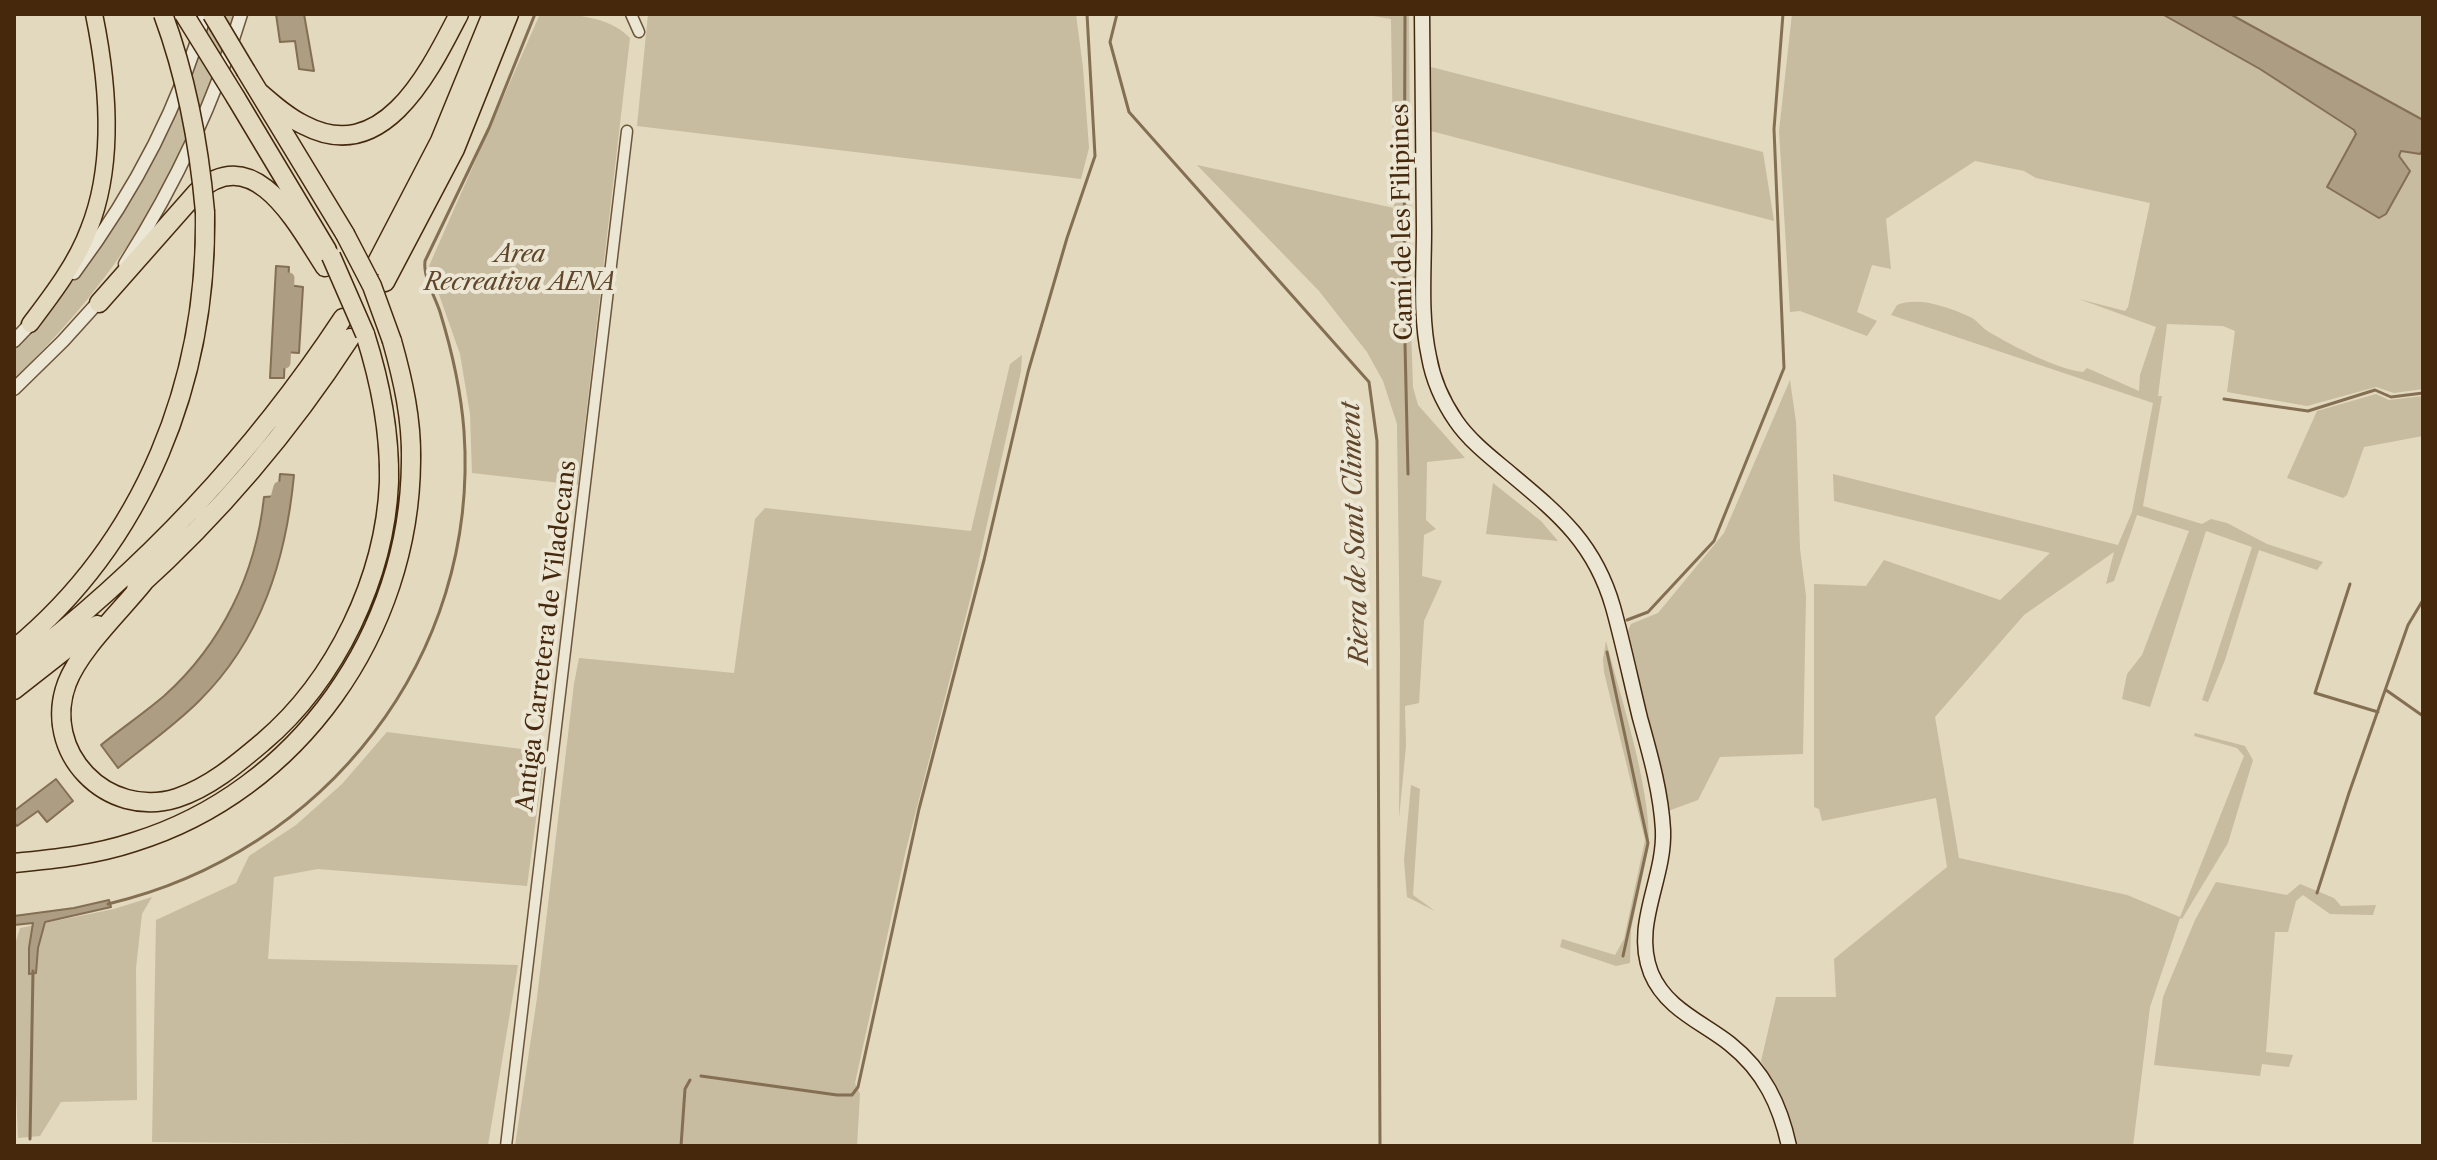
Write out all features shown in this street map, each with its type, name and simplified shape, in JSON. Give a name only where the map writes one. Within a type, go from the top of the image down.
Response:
[{"type":"highway","points":[[14,649],[33,634],[80,583],[128,516],[153,469],[184,389],[195,343],[202,296],[205,212],[201,163],[190,104],[163,14]]},
{"type":"highway","points":[[144,582],[89,646],[74,669],[67,683],[61,717],[67,750],[90,780],[111,794],[126,799],[156,802],[191,792],[215,779],[268,738],[316,685],[356,614],[378,550],[389,484],[384,416],[376,367],[358,336],[328,262],[236,98],[184,14]]},
{"type":"highway","points":[[14,863],[104,851],[136,842],[197,816],[229,798],[271,766],[333,700],[348,678],[378,622],[399,558],[411,471],[406,399],[392,341],[368,278],[345,234],[212,14]]},
{"type":"highway","points":[[259,92],[303,125],[319,131],[337,135],[366,130],[391,117],[414,93],[459,14]]},
{"type":"highway","points":[[375,266],[440,141],[492,14]]},
{"type":"highway","points":[[385,282],[455,149],[509,14]]},
{"type":"highway","points":[[99,303],[197,192],[212,181],[229,176],[254,180],[271,192],[328,262]]},
{"type":"highway","points":[[14,669],[88,610],[169,534],[273,415],[343,318]]},
{"type":"highway","points":[[14,690],[93,628],[186,541],[286,427],[358,336]]},
{"type":"main road","points":[[30,324],[78,252],[90,228],[99,198],[104,156],[104,91],[94,14]]},
{"type":"main road","name":"Camí de les Filipines","points":[[1422,14],[1424,315],[1432,371],[1449,411],[1466,435],[1564,520],[1597,563],[1613,608],[1662,816],[1659,869],[1644,929],[1645,954],[1653,978],[1674,1006],[1732,1045],[1759,1074],[1780,1110],[1789,1146]]},
{"type":"street","points":[[14,341],[92,249],[132,186],[177,97],[205,14]]},
{"type":"street","points":[[14,389],[99,303],[139,241],[182,167],[215,93],[241,14]]},
{"type":"street","points":[[631,14],[639,32],[643,14]]},
{"type":"street","name":"Antiga Carretera de Viladecans","points":[[506,1146],[627,131]]},
{"type":"green space","points":[[211,14],[234,14],[212,84],[194,127],[153,206],[77,312],[14,379],[14,347],[79,273],[134,193],[177,106]]},
{"type":"green space","name":"Area Recreativa AENA","points":[[540,14],[600,20],[630,38],[578,485],[472,473],[470,414],[460,354],[429,266]]},
{"type":"green space","points":[[648,14],[1076,14],[1089,148],[1081,179],[637,126]]},
{"type":"green space","points":[[1362,14],[1409,14],[1411,318],[1401,319],[1398,327],[1411,328],[1413,387],[1418,405],[1465,458],[1427,462],[1426,520],[1436,529],[1424,535],[1422,576],[1442,581],[1424,621],[1419,703],[1405,706],[1406,746],[1399,818],[1397,424],[1383,381],[1367,352],[1319,291],[1197,165],[1394,208],[1391,19]]},
{"type":"green space","points":[[1792,14],[2162,14],[2260,69],[2409,168],[2399,156],[2402,151],[2420,154],[2423,149],[2423,389],[2394,393],[2376,387],[2307,406],[2227,392],[2235,331],[2223,326],[2167,324],[2158,396],[2162,396],[2143,506],[2202,524],[2211,519],[2227,523],[2267,544],[2323,562],[2317,570],[2259,550],[2225,660],[2208,702],[2202,700],[2252,547],[2206,531],[2150,707],[2122,699],[2127,674],[2142,655],[2189,531],[2137,515],[2114,581],[2106,584],[2114,552],[2024,615],[1935,717],[1959,858],[2127,895],[2180,917],[2244,756],[2237,748],[2194,736],[2195,733],[2245,746],[2253,760],[2228,843],[2180,918],[2150,1007],[2133,1146],[1797,1146],[1791,1123],[1761,1061],[1776,997],[1836,997],[1834,959],[1947,867],[1936,798],[1822,821],[1819,809],[1814,807],[1814,584],[1866,586],[1884,560],[2000,600],[2050,553],[1834,501],[1833,474],[2118,545],[2132,512],[2153,403],[1891,315],[1897,305],[1905,303],[1924,302],[1943,306],[1973,318],[1989,332],[2048,362],[2083,372],[2087,368],[2139,391],[2140,375],[2156,327],[2079,299],[2125,311],[2128,307],[2150,203],[1975,161],[1886,219],[1891,269],[1872,265],[1857,312],[1877,321],[1867,336],[1800,311],[1790,312],[1779,131]]},
{"type":"green space","points":[[2230,14],[2423,14],[2423,120]]},
{"type":"green space","points":[[1431,67],[1763,152],[1774,221],[1431,131]]},
{"type":"green space","points":[[1022,355],[971,596],[906,850],[855,1083],[860,1094],[857,1146],[515,1146],[537,998],[579,658],[734,673],[755,519],[765,508],[971,531],[1010,364]]},
{"type":"green space","points":[[1790,380],[1796,422],[1800,549],[1806,596],[1803,754],[1720,757],[1698,800],[1668,811],[1626,635],[1631,624],[1658,613],[1724,533]]},
{"type":"green space","points":[[2376,394],[2389,400],[2423,396],[2423,436],[2364,447],[2347,495],[2343,498],[2287,478],[2317,411]]},
{"type":"green space","points":[[1493,483],[1541,521],[1558,541],[1486,534]]},
{"type":"green space","points":[[1606,641],[1640,770],[1649,846],[1631,929],[1630,963],[1616,966],[1560,947],[1562,939],[1615,955],[1624,939],[1645,840],[1604,672]]},
{"type":"green space","points":[[387,732],[545,752],[527,886],[318,869],[274,877],[268,959],[518,965],[488,1145],[152,1142],[156,920],[236,883],[249,856],[296,825],[342,784]]},
{"type":"green space","points":[[1411,785],[1420,789],[1413,895],[1435,911],[1407,897],[1404,860]]},
{"type":"green space","points":[[2216,882],[2287,895],[2300,884],[2334,898],[2341,906],[2376,905],[2373,915],[2330,914],[2303,895],[2296,901],[2288,932],[2275,932],[2266,1052],[2293,1055],[2289,1067],[2262,1064],[2260,1076],[2154,1065],[2163,997],[2195,920]]},
{"type":"green space","points":[[152,897],[142,914],[136,968],[137,1100],[61,1102],[40,1136],[18,1138],[14,948],[20,928],[114,909]]},
{"type":"shaded area","points":[[276,14],[304,14],[314,71],[299,69],[295,41],[280,42]]},
{"type":"shaded area","points":[[2162,14],[2230,14],[2423,120],[2423,149],[2420,154],[2401,151],[2399,156],[2410,171],[2386,214],[2379,218],[2327,187],[2356,134],[2354,130],[2260,69]]},
{"type":"shaded area","points":[[276,266],[289,267],[288,285],[303,287],[299,353],[285,352],[284,378],[270,378]]},
{"type":"shaded area","points":[[280,474],[294,475],[290,507],[277,568],[254,625],[221,677],[199,701],[118,768],[101,745],[185,676],[219,630],[244,580],[260,525],[264,497],[278,496]]},
{"type":"shaded area","points":[[56,779],[73,801],[47,822],[38,811],[17,826],[14,811]]},
{"type":"shaded area","points":[[109,900],[111,907],[45,922],[36,973],[29,974],[33,923],[14,925],[14,916]]},
{"type":"waterway","points":[[108,904],[186,878],[257,840],[320,792],[373,733],[416,667],[446,593],[462,514],[464,431],[455,371],[425,261],[489,128],[535,14]]},
{"type":"waterway","points":[[701,1076],[837,1095],[852,1095],[858,1087],[919,809],[984,560],[1028,372],[1067,238],[1095,156],[1087,14]]},
{"type":"waterway","name":"Riera de Sant Climent","points":[[1117,14],[1110,42],[1129,112],[1369,382],[1377,441],[1380,1146]]},
{"type":"waterway","points":[[1405,14],[1404,300],[1408,474]]},
{"type":"waterway","points":[[1627,620],[1648,612],[1714,541],[1784,368],[1774,129],[1783,14]]},
{"type":"waterway","points":[[288,299],[289,278]]},
{"type":"waterway","points":[[285,363],[286,340]]},
{"type":"waterway","points":[[2224,399],[2308,411],[2375,390],[2391,397],[2423,393]]},
{"type":"waterway","points":[[273,509],[279,487]]},
{"type":"waterway","points":[[2350,584],[2315,693],[2378,712]]},
{"type":"waterway","points":[[2317,893],[2408,625],[2423,600]]},
{"type":"waterway","points":[[1607,652],[1648,843],[1623,956]]},
{"type":"waterway","points":[[2386,690],[2423,716]]},
{"type":"waterway","points":[[30,1139],[33,971]]},
{"type":"waterway","points":[[681,1146],[685,1089],[690,1080]]}]
